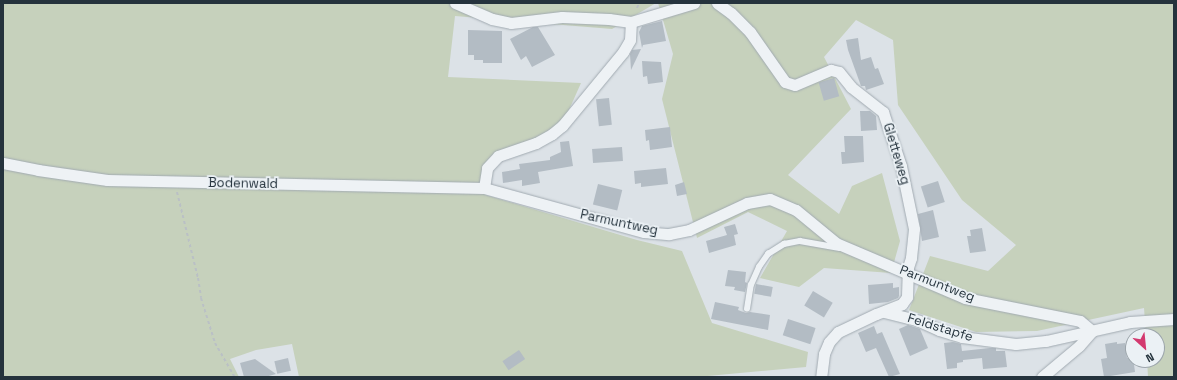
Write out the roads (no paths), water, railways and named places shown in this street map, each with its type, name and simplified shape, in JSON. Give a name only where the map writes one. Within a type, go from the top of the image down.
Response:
[{"type":"street","points":[[455,3],[492,20],[511,23],[562,17],[609,19],[631,22],[694,3]]},
{"type":"street","name":"Gletteweg","points":[[717,3],[731,13],[750,32],[785,82],[795,85],[831,70],[839,72],[851,86],[883,112],[900,160],[912,214],[913,244],[908,267],[909,274]]},
{"type":"street","points":[[484,188],[487,168],[498,156],[546,138],[562,126],[630,40],[631,22]]},
{"type":"street","name":"Bodenwald","points":[[3,163],[38,170],[107,180],[178,183],[484,188]]},
{"type":"street","name":"Parmuntweg","points":[[484,188],[644,232],[669,234],[690,230],[747,203],[770,199],[796,210],[836,243],[965,298],[1080,321],[1092,332]]},
{"type":"street","name":"Feldstapfe","points":[[821,377],[824,354],[829,342],[838,332],[876,314],[902,304],[907,297],[909,274]]},
{"type":"street","name":"Feldstapfe","points":[[884,312],[919,321],[939,330],[962,337],[989,342],[1016,344],[1046,341],[1092,332],[1130,322],[1174,318]]},
{"type":"street","points":[[1042,377],[1079,346],[1092,332]]},
{"type":"lane","points":[[747,309],[751,285],[759,267],[768,254],[784,244],[800,241],[827,247],[849,248]]}]
